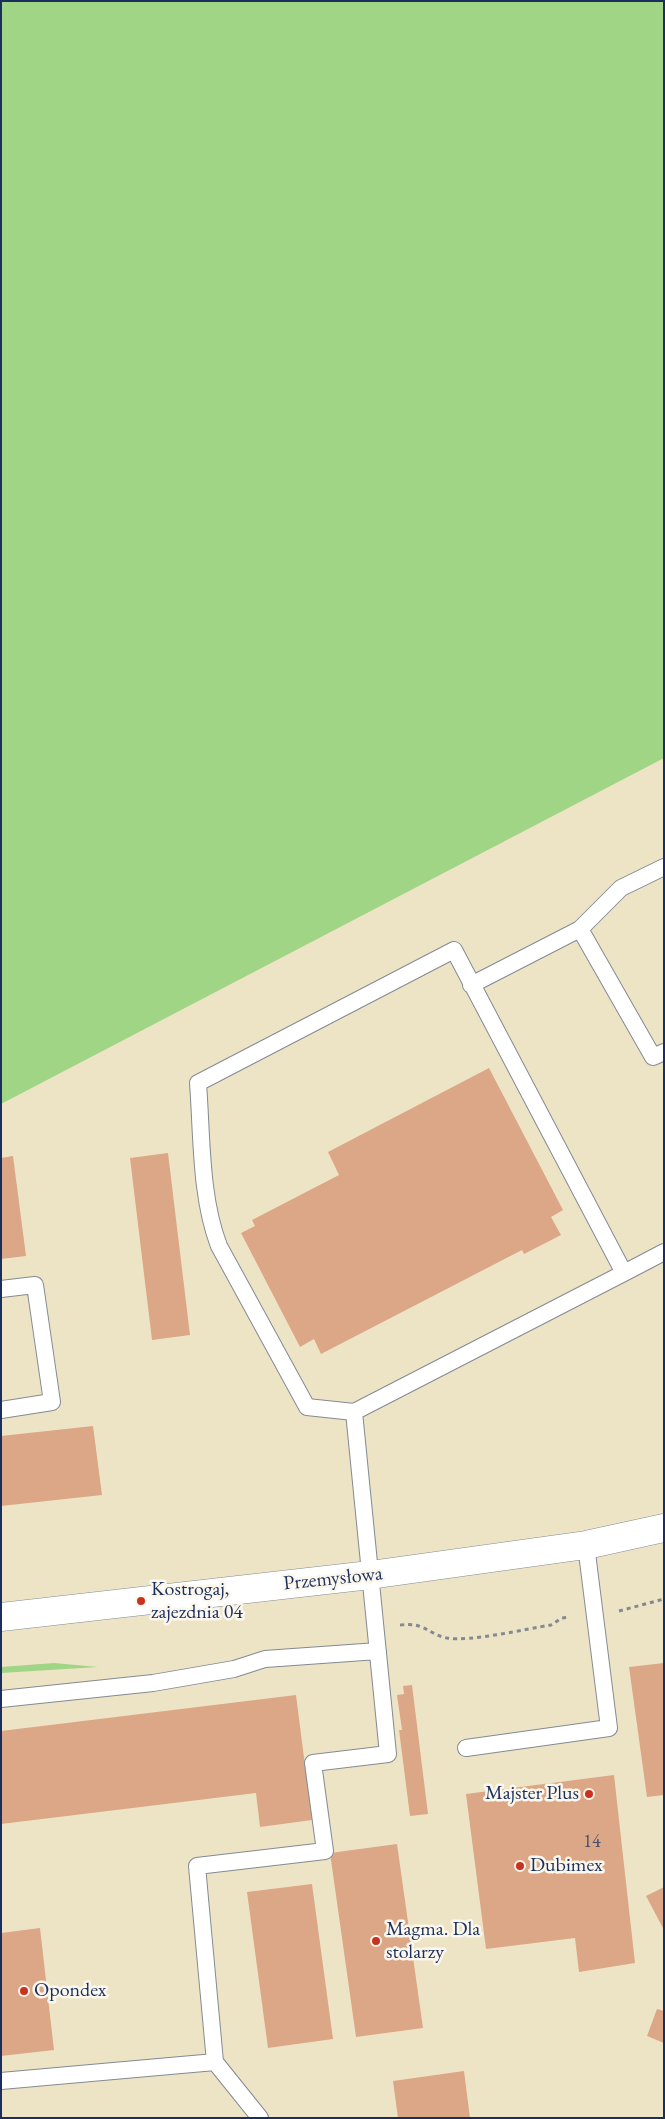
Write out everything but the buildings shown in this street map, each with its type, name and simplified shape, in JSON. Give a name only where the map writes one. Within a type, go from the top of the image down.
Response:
[{"type":"street","name":"Przemysłowa","points":[[1,1618],[370,1575],[586,1545],[664,1528]]},
{"type":"lane","points":[[471,985],[580,929],[621,888],[664,866]]},
{"type":"lane","points":[[580,929],[653,1057],[664,1052]]},
{"type":"lane","points":[[624,1273],[454,950],[198,1083],[211,1226],[219,1246],[307,1407],[354,1412],[624,1273],[664,1252]]},
{"type":"lane","points":[[1,1289],[35,1285],[52,1402],[1,1410]]},
{"type":"lane","points":[[260,2118],[215,2062],[197,1866],[325,1851],[313,1763],[388,1754],[354,1412]]},
{"type":"lane","points":[[466,1748],[608,1728],[586,1545]]},
{"type":"lane","points":[[1,1699],[153,1683],[234,1669],[266,1659],[378,1651]]},
{"type":"lane","points":[[1,2081],[215,2062]]},
{"type":"green space","points":[[1,1],[664,1],[664,758],[1,1104]]},
{"type":"green space","points":[[54,1663],[98,1667],[1,1673],[1,1667]]},
{"type":"place","name":"Kostrogaj, zajezdnia 04","points":[[141,1601]]},
{"type":"place","name":"Majster Plus","points":[[589,1794]]},
{"type":"place","name":"Dubimex","points":[[520,1866]]},
{"type":"place","name":"Magma. Dla stolarzy","points":[[376,1941]]},
{"type":"place","name":"Opondex","points":[[24,1991]]}]
